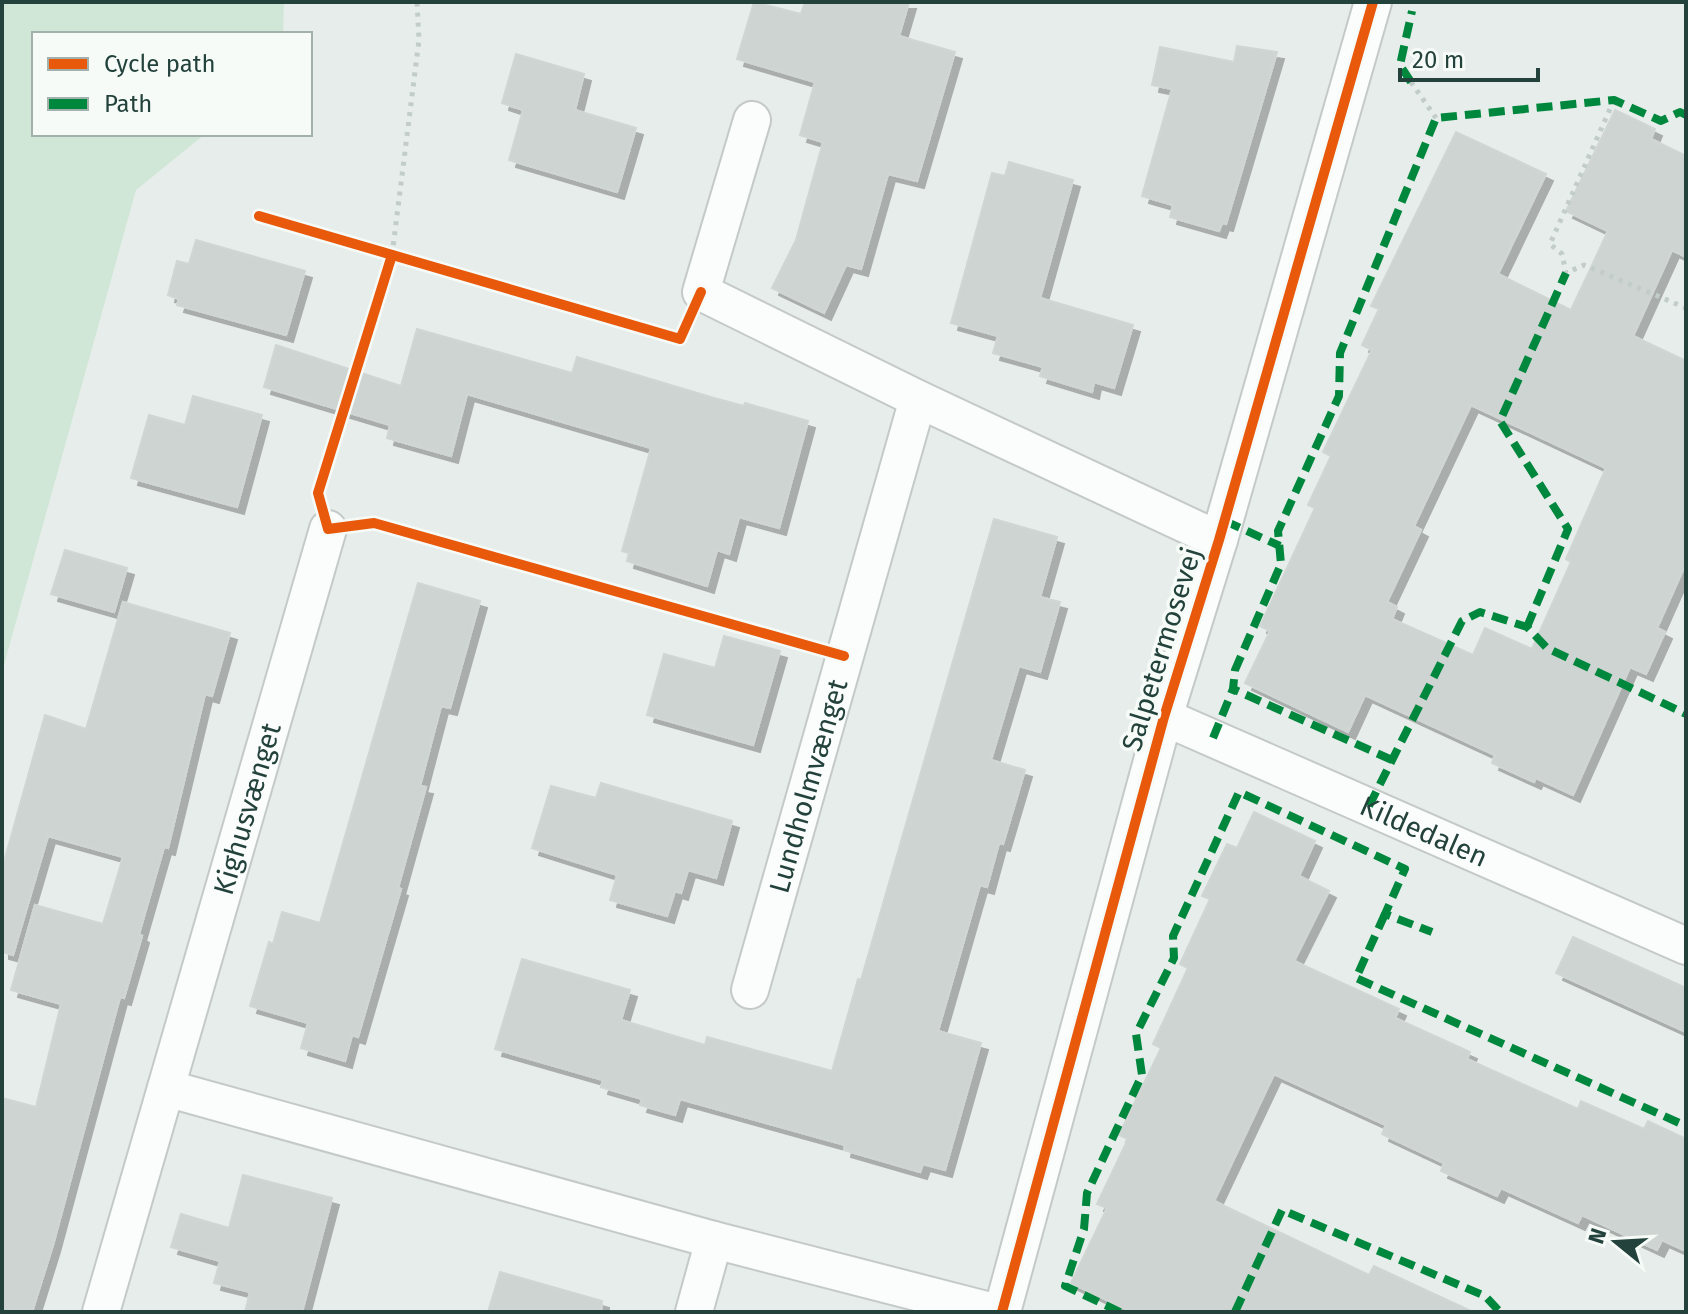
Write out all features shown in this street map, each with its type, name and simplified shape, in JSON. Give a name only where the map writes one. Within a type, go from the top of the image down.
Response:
[{"type":"street","name":"Salpetermosevej","points":[[1002,1312],[1164,717],[1219,540],[1373,2]]},
{"type":"street","points":[[752,120],[701,292],[918,399],[1219,540]]},
{"type":"street","name":"Lundholmvænget","points":[[750,990],[918,399]]},
{"type":"street","name":"Kighusvænget","points":[[101,1312],[328,529]]},
{"type":"street","name":"Kildedalen","points":[[1164,717],[1686,946]]},
{"type":"street","points":[[166,1088],[714,1240],[994,1312]]},
{"type":"street","points":[[694,1312],[714,1240]]},
{"type":"path","points":[[392,255],[419,40],[417,2]]},
{"type":"path","points":[[1411,82],[1436,118]]},
{"type":"path","points":[[1614,100],[1550,244],[1562,254],[1566,273],[1584,265],[1686,308]]},
{"type":"green space","points":[[2,2],[284,2],[283,32],[32,32],[32,136],[203,136],[136,190],[2,672]]},
{"type":"building","points":[[754,2],[801,14],[805,2],[909,2],[899,36],[955,52],[917,181],[888,174],[861,269],[846,265],[824,313],[772,288],[796,240],[823,142],[800,135],[815,82],[737,59]]},
{"type":"building","points":[[1237,46],[1277,52],[1226,224],[1222,223],[1219,231],[1170,217],[1173,205],[1142,196],[1172,89],[1152,85],[1160,47],[1234,62]]},
{"type":"building","points":[[516,54],[584,74],[575,110],[636,128],[617,192],[509,160],[523,110],[502,103]]},
{"type":"building","points":[[1615,110],[1655,129],[1651,139],[1686,156],[1686,257],[1672,250],[1633,336],[1686,361],[1686,563],[1657,628],[1665,632],[1646,674],[1630,667],[1573,795],[1492,763],[1495,755],[1365,695],[1348,732],[1245,683],[1270,631],[1260,626],[1315,508],[1308,505],[1331,456],[1323,452],[1372,350],[1362,345],[1379,309],[1371,306],[1456,132],[1546,174],[1498,274],[1571,310],[1608,231],[1566,211]],"holes":[[[1471,405],[1606,468],[1566,559],[1571,562],[1532,649],[1485,628],[1473,655],[1392,619],[1397,607],[1387,602],[1421,530],[1414,526]]]},
{"type":"building","points":[[1009,162],[1073,180],[1040,298],[1133,325],[1114,388],[1094,382],[1092,392],[1040,376],[1043,367],[993,353],[998,336],[951,323],[992,173],[1005,176]]},
{"type":"building","points":[[196,240],[305,271],[286,335],[177,305],[179,299],[168,295],[177,261],[189,264]]},
{"type":"building","points":[[417,329],[572,373],[577,357],[714,398],[744,406],[745,403],[808,421],[779,528],[739,517],[729,554],[717,550],[707,586],[627,561],[629,553],[622,551],[651,448],[467,394],[451,456],[387,438],[390,425],[264,387],[276,345],[401,386]]},
{"type":"building","points":[[193,396],[262,415],[237,507],[131,478],[149,415],[185,425]]},
{"type":"building","points":[[994,519],[1057,537],[1040,597],[1060,602],[1040,672],[1019,666],[991,760],[1025,770],[987,887],[980,885],[938,1031],[981,1043],[945,1170],[923,1164],[920,1172],[844,1150],[845,1145],[680,1099],[675,1115],[640,1105],[642,1099],[601,1087],[603,1080],[495,1049],[522,959],[630,990],[621,1020],[705,1045],[707,1037],[832,1071]]},
{"type":"building","points":[[65,550],[127,568],[114,612],[51,594]]},
{"type":"building","points":[[418,583],[480,601],[450,708],[441,706],[420,786],[426,787],[398,888],[401,889],[358,1037],[352,1035],[345,1061],[301,1048],[308,1023],[250,1006],[269,942],[273,944],[282,912],[320,923]]},
{"type":"building","points":[[123,602],[230,633],[212,696],[205,694],[168,848],[164,847],[124,998],[120,997],[32,1312],[2,1312],[2,1098],[36,1107],[61,1004],[11,990],[35,905],[103,924],[123,857],[48,836],[13,955],[2,952],[2,869],[45,715],[86,729]]},
{"type":"building","points":[[724,636],[780,651],[753,745],[647,715],[664,654],[715,668]]},
{"type":"building","points":[[601,783],[732,821],[716,878],[688,870],[681,893],[675,891],[667,916],[610,900],[617,875],[532,848],[551,786],[596,798]]},
{"type":"building","points":[[1254,812],[1315,841],[1299,876],[1329,891],[1294,961],[1399,1009],[1395,1018],[1470,1052],[1467,1059],[1578,1109],[1581,1101],[1644,1129],[1648,1121],[1686,1139],[1686,1251],[1662,1240],[1657,1250],[1582,1215],[1578,1223],[1501,1188],[1497,1196],[1441,1171],[1444,1163],[1382,1134],[1386,1125],[1274,1074],[1214,1201],[1369,1275],[1374,1266],[1473,1312],[1132,1312],[1071,1283],[1107,1208],[1097,1204],[1128,1139],[1119,1135],[1161,1048],[1153,1044],[1188,968],[1180,964],[1210,899],[1202,896],[1227,844],[1237,848]]},
{"type":"building","points":[[1573,937],[1686,988],[1686,1032],[1556,973]]},
{"type":"building","points":[[243,1175],[332,1198],[302,1312],[245,1312],[250,1292],[214,1283],[220,1261],[171,1247],[181,1214],[229,1228]]},
{"type":"building","points":[[500,1272],[602,1301],[601,1312],[488,1312]]},
{"type":"marked path","points":[[1411,82],[1400,65],[1412,11]]},
{"type":"marked path","points":[[1392,760],[1233,689],[1235,670],[1281,564],[1278,531],[1339,396],[1340,353],[1436,118],[1614,100],[1661,121],[1680,112],[1686,115]]},
{"type":"marked path","points":[[1527,627],[1568,529],[1500,421],[1566,273]]},
{"type":"marked path","points":[[1225,521],[1280,546]]},
{"type":"marked path","points":[[1369,806],[1462,621],[1480,612],[1527,627],[1547,648],[1686,714]]},
{"type":"marked path","points":[[1213,738],[1233,689]]},
{"type":"marked path","points":[[1120,1312],[1065,1286],[1084,1229],[1087,1193],[1142,1075],[1136,1034],[1174,958],[1173,936],[1239,792],[1405,869],[1385,914],[1432,932]]},
{"type":"marked path","points":[[1385,914],[1356,978],[1686,1126]]},
{"type":"marked path","points":[[1235,1312],[1282,1210],[1485,1296],[1500,1312]]},
{"type":"cycle path","points":[[1002,1312],[1164,717],[1219,540],[1373,2]]},
{"type":"cycle path","points":[[259,216],[680,339],[701,292]]},
{"type":"cycle path","points":[[392,255],[318,493],[328,529],[374,523],[844,656]]}]
